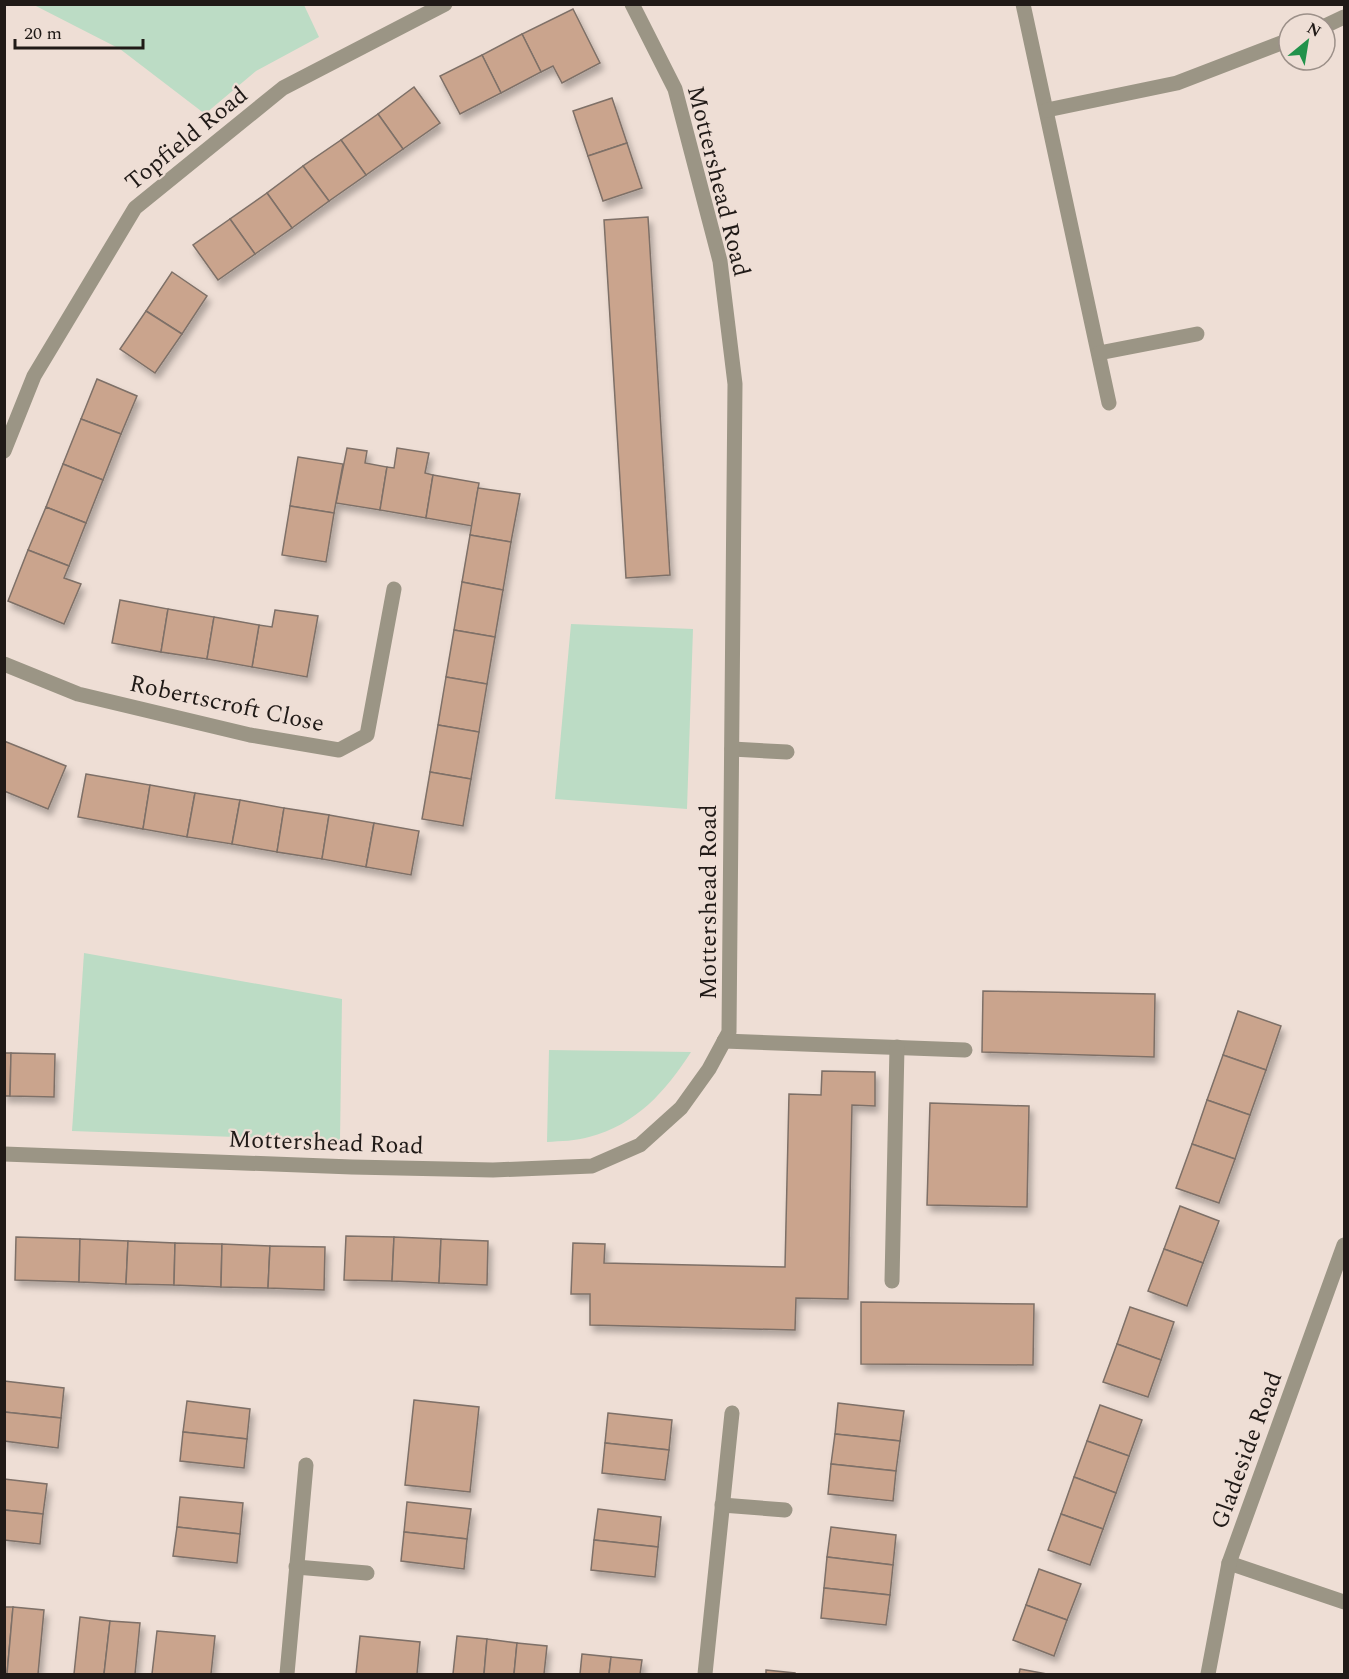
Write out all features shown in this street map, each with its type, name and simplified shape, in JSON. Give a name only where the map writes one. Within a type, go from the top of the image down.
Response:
[{"type":"street","name":"Topfield Road","points":[[4,451],[34,376],[135,208],[283,88],[445,4]]},
{"type":"street","name":"Mottershead Road","points":[[4,1154],[457,1169],[592,1166],[640,1145],[681,1108],[709,1069],[729,1032],[735,384],[720,261],[675,89],[632,4]]},
{"type":"street","points":[[1023,4],[1109,403]]},
{"type":"street","points":[[1047,110],[1177,83],[1277,45]]},
{"type":"street","points":[[1099,353],[1197,333]]},
{"type":"street","name":"Robertscroft Close","points":[[4,664],[78,694],[250,735],[339,750],[367,735],[394,589]]},
{"type":"street","points":[[732,749],[787,752]]},
{"type":"street","points":[[724,1041],[965,1050]]},
{"type":"street","points":[[892,1281],[897,1047]]},
{"type":"street","name":"Gladeside Road","points":[[1208,1674],[1229,1563],[1344,1245]]},
{"type":"street","points":[[705,1674],[732,1413]]},
{"type":"street","points":[[286,1674],[306,1465]]},
{"type":"street","points":[[722,1505],[784,1510]]},
{"type":"street","points":[[1229,1563],[1344,1602]]},
{"type":"street","points":[[296,1567],[367,1573]]},
{"type":"green space","points":[[34,5],[304,5],[319,37],[256,71],[205,114],[120,49]]},
{"type":"green space","points":[[571,624],[693,629],[687,809],[555,799]]},
{"type":"green space","points":[[84,953],[342,999],[340,1141],[72,1131]]},
{"type":"green space","points":[[549,1050],[691,1052],[660,1093],[648,1105],[621,1124],[606,1132],[584,1138],[547,1142]]},
{"type":"building","points":[[573,9],[600,63],[562,83],[553,66],[541,72],[522,34]]},
{"type":"building","points":[[522,34],[541,72],[501,93],[482,55]]},
{"type":"building","points":[[482,55],[501,93],[460,114],[440,76]]},
{"type":"building","points":[[414,87],[440,123],[403,149],[378,114]]},
{"type":"building","points":[[612,98],[627,143],[588,156],[573,111]]},
{"type":"building","points":[[378,114],[403,149],[366,175],[341,140]]},
{"type":"building","points":[[341,140],[366,175],[329,201],[303,166]]},
{"type":"building","points":[[627,143],[642,188],[603,201],[588,156]]},
{"type":"building","points":[[303,166],[329,201],[292,228],[267,193]]},
{"type":"building","points":[[267,193],[292,228],[255,254],[230,219]]},
{"type":"building","points":[[648,217],[670,575],[626,578],[604,220]]},
{"type":"building","points":[[230,219],[255,254],[218,280],[193,245]]},
{"type":"building","points":[[172,272],[207,296],[182,334],[146,311]]},
{"type":"building","points":[[146,311],[182,334],[155,373],[120,349]]},
{"type":"building","points":[[97,379],[137,396],[121,434],[81,419]]},
{"type":"building","points":[[81,419],[121,434],[103,480],[63,464]]},
{"type":"building","points":[[347,448],[367,451],[365,463],[387,467],[380,510],[336,503]]},
{"type":"building","points":[[397,448],[429,453],[425,473],[433,475],[426,518],[380,510],[387,467],[394,468]]},
{"type":"building","points":[[298,457],[343,464],[334,513],[290,506]]},
{"type":"building","points":[[63,464],[103,480],[86,523],[46,507]]},
{"type":"building","points":[[433,475],[479,483],[472,526],[426,518]]},
{"type":"building","points":[[478,488],[520,494],[511,542],[470,535]]},
{"type":"building","points":[[290,506],[334,513],[326,562],[282,555]]},
{"type":"building","points":[[46,507],[86,523],[69,566],[28,550]]},
{"type":"building","points":[[470,535],[511,542],[503,590],[462,582]]},
{"type":"building","points":[[28,550],[69,566],[64,578],[81,584],[64,624],[8,601]]},
{"type":"building","points":[[462,582],[503,590],[495,637],[454,630]]},
{"type":"building","points":[[120,600],[168,609],[161,652],[112,643]]},
{"type":"building","points":[[168,609],[214,617],[207,659],[161,652]]},
{"type":"building","points":[[275,610],[318,616],[307,677],[252,667],[259,625],[272,627]]},
{"type":"building","points":[[214,617],[259,625],[252,667],[207,659]]},
{"type":"building","points":[[454,630],[495,637],[487,684],[446,677]]},
{"type":"building","points":[[446,677],[487,684],[479,732],[438,725]]},
{"type":"building","points":[[438,725],[479,732],[471,779],[430,772]]},
{"type":"building","points":[[4,741],[66,766],[48,809],[4,791]]},
{"type":"building","points":[[430,772],[471,779],[463,826],[422,819]]},
{"type":"building","points":[[86,774],[150,785],[143,829],[78,817]]},
{"type":"building","points":[[150,785],[195,793],[187,837],[143,829]]},
{"type":"building","points":[[195,793],[240,800],[232,844],[187,837]]},
{"type":"building","points":[[240,800],[284,808],[277,852],[232,844]]},
{"type":"building","points":[[284,808],[329,815],[322,859],[277,852]]},
{"type":"building","points":[[329,815],[374,823],[366,867],[322,859]]},
{"type":"building","points":[[374,823],[419,831],[411,875],[366,867]]},
{"type":"building","points":[[983,991],[1155,994],[1154,1057],[982,1052]]},
{"type":"building","points":[[1238,1011],[1281,1026],[1266,1070],[1223,1055]]},
{"type":"building","points":[[4,1053],[11,1053],[10,1096],[4,1096]]},
{"type":"building","points":[[11,1053],[55,1054],[54,1097],[10,1096]]},
{"type":"building","points":[[1223,1055],[1266,1070],[1250,1115],[1207,1100]]},
{"type":"building","points":[[822,1071],[875,1072],[875,1106],[852,1105],[848,1299],[796,1298],[795,1330],[590,1325],[590,1294],[571,1294],[573,1243],[605,1244],[604,1263],[785,1267],[789,1094],[821,1095]]},
{"type":"building","points":[[1207,1100],[1250,1115],[1235,1159],[1192,1144]]},
{"type":"building","points":[[930,1103],[1029,1106],[1027,1207],[927,1205]]},
{"type":"building","points":[[1192,1144],[1235,1159],[1219,1203],[1176,1188]]},
{"type":"building","points":[[1180,1206],[1219,1221],[1203,1263],[1164,1249]]},
{"type":"building","points":[[346,1236],[394,1237],[392,1281],[344,1280]]},
{"type":"building","points":[[16,1237],[80,1239],[79,1282],[15,1280]]},
{"type":"building","points":[[394,1237],[441,1239],[439,1283],[392,1281]]},
{"type":"building","points":[[80,1239],[128,1241],[126,1284],[79,1282]]},
{"type":"building","points":[[441,1239],[488,1241],[487,1285],[439,1283]]},
{"type":"building","points":[[128,1241],[175,1243],[174,1285],[126,1284]]},
{"type":"building","points":[[175,1243],[222,1244],[221,1287],[174,1285]]},
{"type":"building","points":[[222,1244],[270,1246],[268,1288],[221,1287]]},
{"type":"building","points":[[270,1246],[325,1247],[324,1290],[268,1288]]},
{"type":"building","points":[[1164,1249],[1203,1263],[1187,1306],[1148,1291]]},
{"type":"building","points":[[861,1302],[1034,1304],[1033,1365],[861,1364]]},
{"type":"building","points":[[1130,1307],[1174,1322],[1161,1360],[1117,1344]]},
{"type":"building","points":[[1117,1344],[1161,1360],[1148,1397],[1103,1382]]},
{"type":"building","points":[[4,1381],[64,1388],[61,1418],[4,1412]]},
{"type":"building","points":[[414,1400],[479,1407],[470,1492],[405,1485]]},
{"type":"building","points":[[187,1401],[250,1409],[247,1439],[183,1432]]},
{"type":"building","points":[[838,1403],[904,1411],[900,1441],[835,1434]]},
{"type":"building","points":[[1100,1405],[1142,1420],[1129,1456],[1087,1441]]},
{"type":"building","points":[[4,1412],[61,1418],[58,1448],[4,1441]]},
{"type":"building","points":[[608,1413],[672,1420],[669,1450],[605,1443]]},
{"type":"building","points":[[183,1432],[247,1439],[244,1468],[180,1461]]},
{"type":"building","points":[[835,1434],[900,1441],[896,1471],[831,1464]]},
{"type":"building","points":[[1087,1441],[1129,1456],[1116,1493],[1074,1477]]},
{"type":"building","points":[[605,1443],[669,1450],[665,1480],[602,1473]]},
{"type":"building","points":[[831,1464],[896,1471],[893,1501],[828,1494]]},
{"type":"building","points":[[1074,1477],[1116,1493],[1103,1529],[1061,1514]]},
{"type":"building","points":[[4,1479],[47,1484],[43,1514],[4,1510]]},
{"type":"building","points":[[180,1497],[243,1503],[240,1534],[177,1527]]},
{"type":"building","points":[[407,1502],[471,1509],[467,1539],[404,1532]]},
{"type":"building","points":[[598,1509],[661,1517],[658,1547],[594,1540]]},
{"type":"building","points":[[4,1510],[43,1514],[40,1544],[4,1540]]},
{"type":"building","points":[[1061,1514],[1103,1529],[1090,1565],[1048,1550]]},
{"type":"building","points":[[177,1527],[240,1534],[237,1563],[173,1556]]},
{"type":"building","points":[[831,1527],[896,1535],[893,1565],[827,1557]]},
{"type":"building","points":[[404,1532],[467,1539],[464,1569],[401,1561]]},
{"type":"building","points":[[594,1540],[658,1547],[655,1577],[591,1570]]},
{"type":"building","points":[[827,1557],[893,1565],[890,1595],[824,1588]]},
{"type":"building","points":[[1039,1569],[1081,1584],[1067,1620],[1026,1605]]},
{"type":"building","points":[[824,1588],[890,1595],[886,1625],[821,1618]]},
{"type":"building","points":[[1026,1605],[1067,1620],[1054,1656],[1013,1640]]},
{"type":"building","points":[[4,1607],[13,1607],[7,1674],[4,1674]]},
{"type":"building","points":[[13,1607],[44,1610],[38,1674],[7,1674]]},
{"type":"building","points":[[80,1617],[110,1621],[104,1674],[74,1674]]},
{"type":"building","points":[[110,1621],[140,1623],[135,1674],[104,1674]]},
{"type":"building","points":[[157,1631],[215,1636],[211,1674],[152,1674]]},
{"type":"building","points":[[360,1636],[420,1642],[417,1674],[356,1674]]},
{"type":"building","points":[[457,1636],[487,1639],[484,1674],[453,1674]]},
{"type":"building","points":[[487,1639],[517,1643],[514,1674],[484,1674]]},
{"type":"building","points":[[517,1643],[547,1646],[544,1674],[514,1674]]},
{"type":"building","points":[[582,1654],[611,1657],[609,1674],[580,1674]]},
{"type":"building","points":[[611,1657],[642,1660],[640,1674],[609,1674]]},
{"type":"building","points":[[1020,1669],[1047,1674],[1019,1674]]},
{"type":"building","points":[[766,1670],[795,1673],[795,1674],[766,1674]]}]
